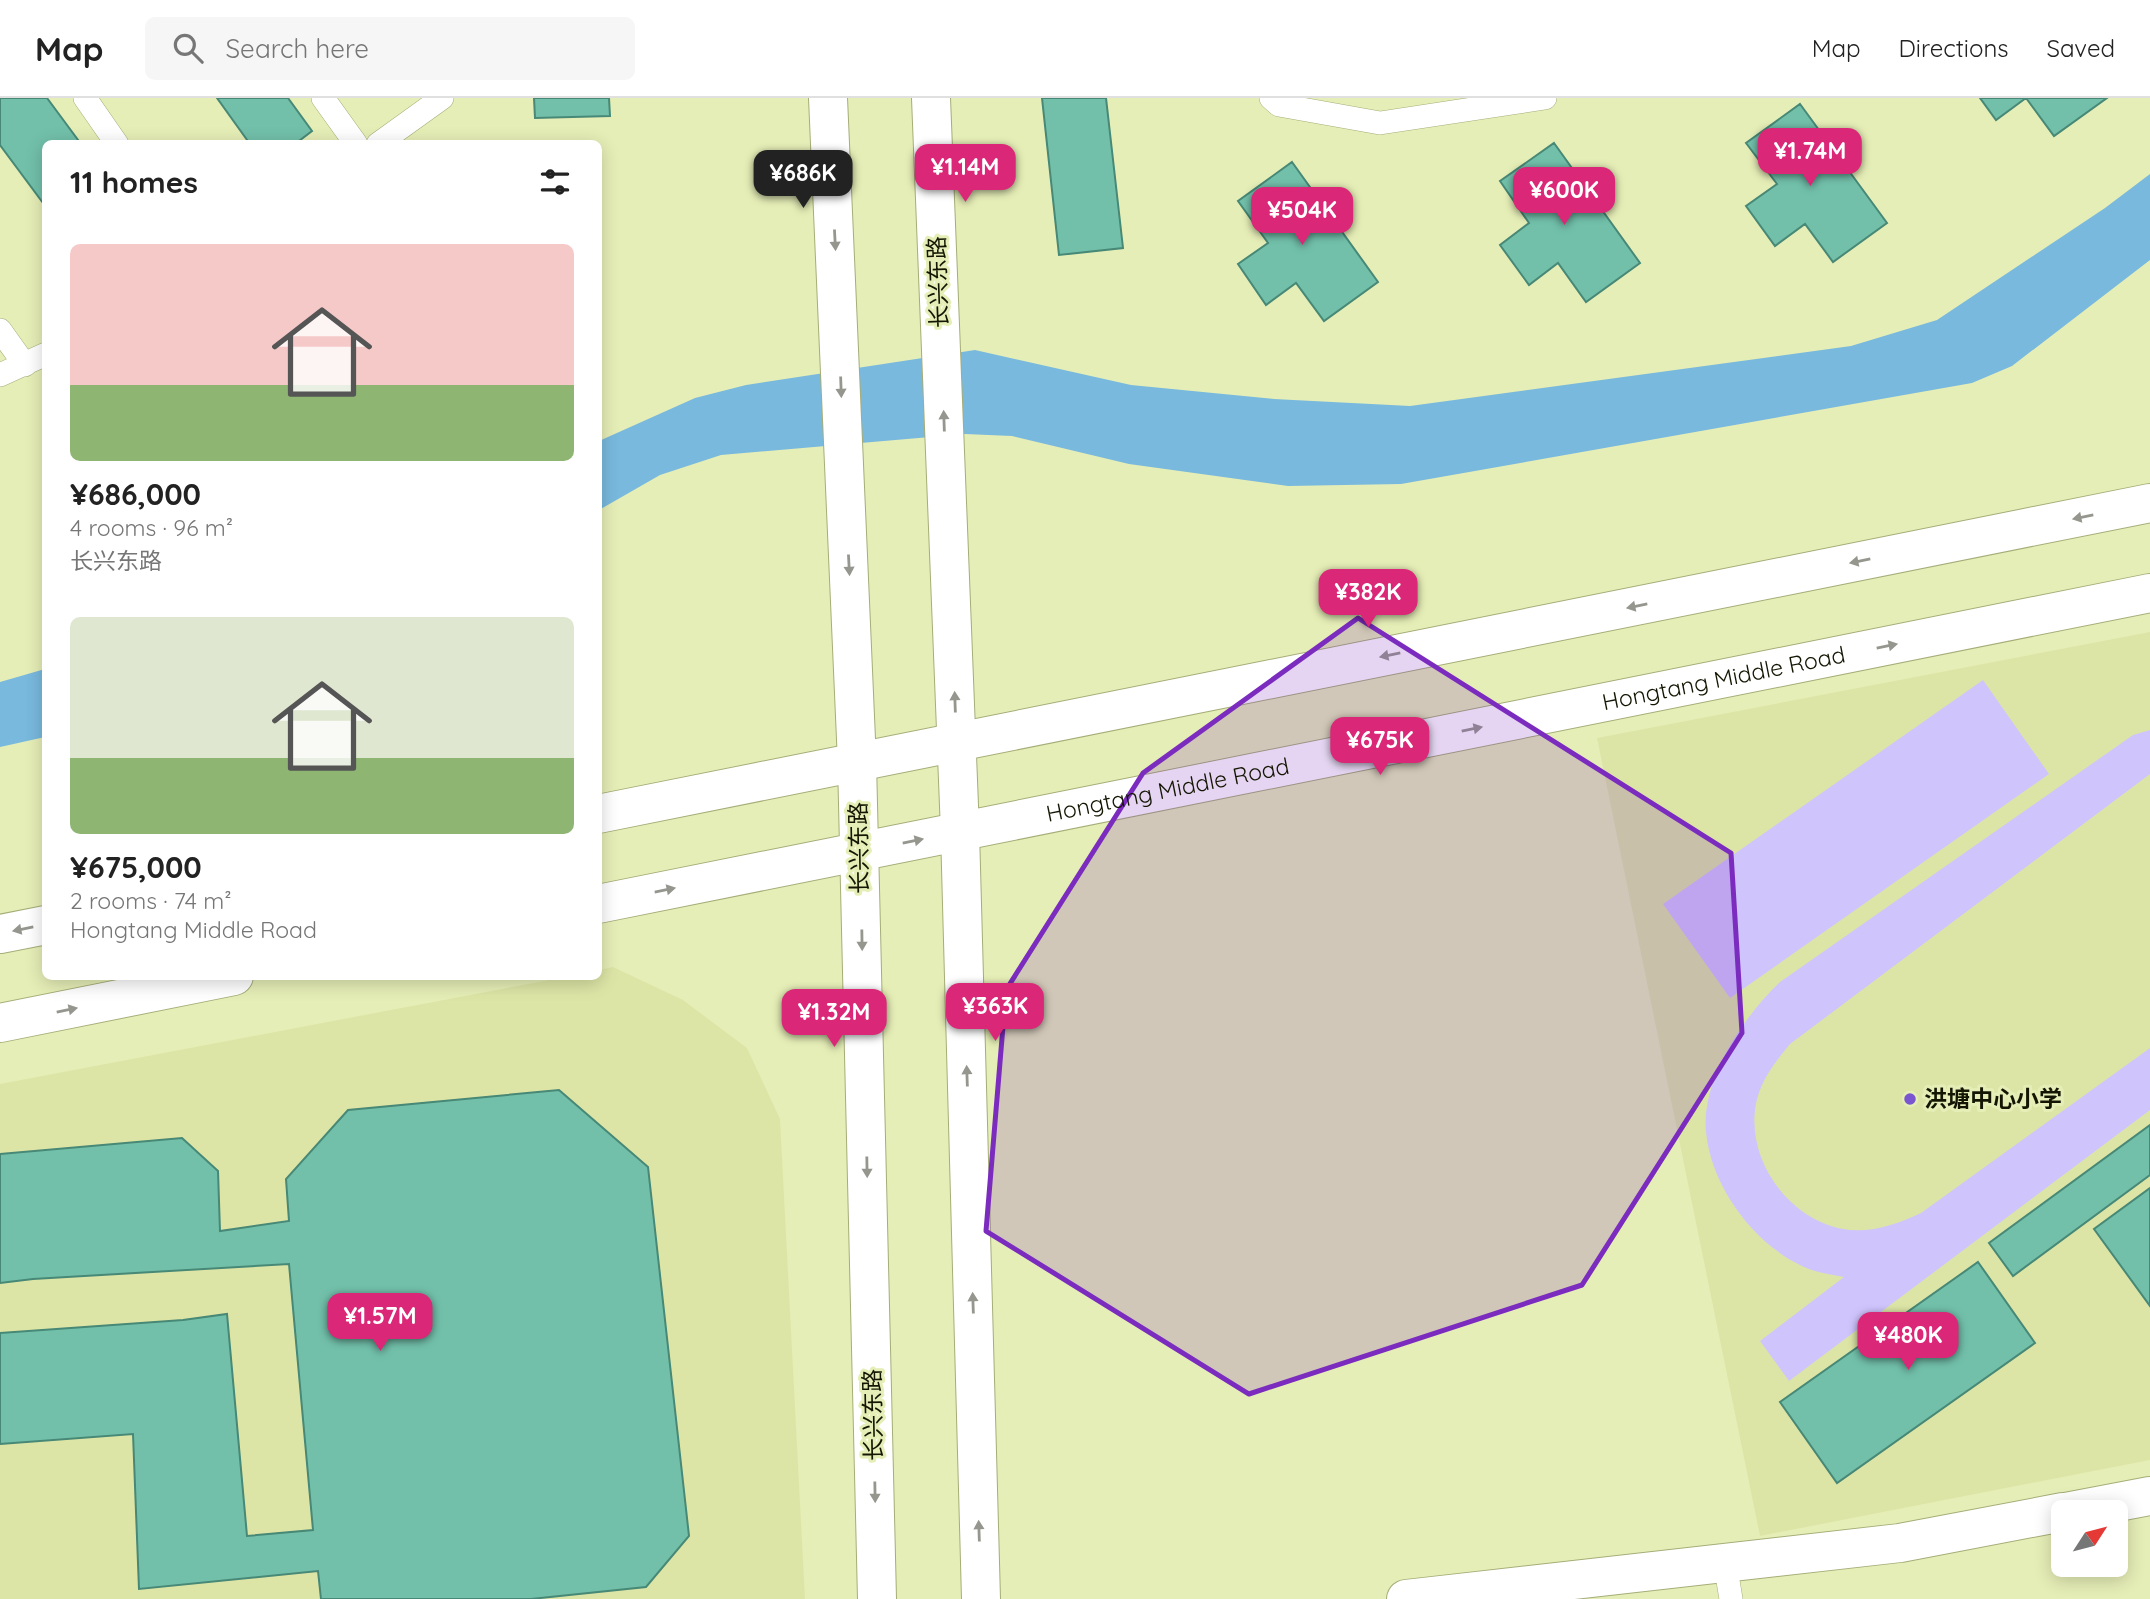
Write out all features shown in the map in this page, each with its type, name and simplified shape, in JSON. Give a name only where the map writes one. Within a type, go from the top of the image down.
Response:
[{"type":"main road","name":"长兴东路","points":[[828,98],[857,762],[877,1599]]},
{"type":"main road","name":"长兴东路","points":[[931,98],[960,831],[981,1599]]},
{"type":"main road","points":[[602,813],[2150,503]]},
{"type":"main road","name":"Hongtang Middle Road","points":[[602,903],[2150,593]]},
{"type":"main road","points":[[0,934],[42,926]]},
{"type":"main road","points":[[0,1023],[214,980]]},
{"type":"main road","points":[[2128,1500],[2150,1496]]},
{"type":"main road","points":[[1406,1599],[1728,1581],[1900,1543],[2051,1514]]},
{"type":"lane","points":[[85,98],[114,140]]},
{"type":"lane","points":[[323,98],[353,140]]},
{"type":"lane","points":[[384,140],[442,98]]},
{"type":"lane","points":[[1271,98],[1279,106],[1380,123],[1545,98]]},
{"type":"lane","points":[[0,330],[25,365]]},
{"type":"lane","points":[[0,375],[42,357]]},
{"type":"highlighted area","points":[[1358,618],[1731,853],[1742,1033],[1582,1285],[1249,1394],[986,1231],[1006,990],[1143,773]]},
{"type":"shaded area","name":"洪塘中心小学","points":[[2150,632],[2150,1460],[1760,1536],[1597,738]]},
{"type":"shaded area","points":[[1983,680],[2049,774],[1730,998],[1663,904]]},
{"type":"shaded area","points":[[2150,730],[2150,774],[1790,1044],[1763,1084],[1757,1099],[1754,1121],[1763,1163],[1787,1199],[1823,1223],[1843,1229],[1863,1230],[1893,1224],[1921,1213],[2150,1048],[2150,1110],[1789,1381],[1760,1341],[1844,1277],[1809,1269],[1764,1241],[1736,1209],[1716,1172],[1709,1152],[1706,1112],[1718,1070],[1739,1030],[1780,982],[2133,735]]},
{"type":"shaded area","points":[[613,967],[683,1000],[747,1048],[780,1119],[805,1599],[0,1599],[0,1084],[549,980],[602,980],[602,969]]},
{"type":"water","points":[[2150,174],[2150,260],[2012,366],[1972,383],[1401,484],[1288,486],[1129,464],[1012,436],[965,434],[721,455],[660,475],[602,508],[602,440],[695,398],[746,385],[975,350],[1131,385],[1274,399],[1410,406],[1851,346],[1937,320],[2105,208]]},
{"type":"water","points":[[42,670],[42,738],[0,747],[0,682]]},
{"type":"building","points":[[0,98],[47,98],[78,140],[42,140],[42,202],[0,145]]},
{"type":"building","points":[[217,98],[288,98],[312,131],[300,140],[247,140]]},
{"type":"building","points":[[534,98],[609,98],[610,116],[535,118]]},
{"type":"building","points":[[1042,98],[1106,98],[1123,248],[1059,255]]},
{"type":"building","points":[[1980,98],[2026,98],[1996,120]]},
{"type":"building","points":[[2026,98],[2107,98],[2054,136]]},
{"type":"building","points":[[1800,104],[1887,223],[1833,262],[1805,224],[1775,246],[1746,206],[1777,184],[1746,143]]},
{"type":"building","points":[[1554,143],[1640,263],[1586,302],[1558,263],[1529,285],[1500,245],[1529,223],[1500,181]]},
{"type":"building","points":[[1292,162],[1378,282],[1324,321],[1296,283],[1266,305],[1238,264],[1268,243],[1238,201]]},
{"type":"building","points":[[559,1090],[648,1167],[689,1536],[646,1587],[531,1599],[321,1599],[318,1571],[139,1589],[133,1434],[0,1444],[0,1333],[183,1320],[227,1314],[247,1536],[313,1530],[289,1264],[0,1283],[0,1154],[182,1138],[218,1171],[220,1231],[289,1221],[286,1179],[348,1110]]},
{"type":"building","points":[[2150,1125],[2150,1175],[2013,1276],[1989,1243]]},
{"type":"building","points":[[2150,1188],[2150,1306],[2094,1229]]},
{"type":"building","points":[[1978,1262],[2035,1343],[1837,1483],[1780,1402]]},
{"type":"place","name":"洪塘中心小学","points":[[1910,1099]]}]
